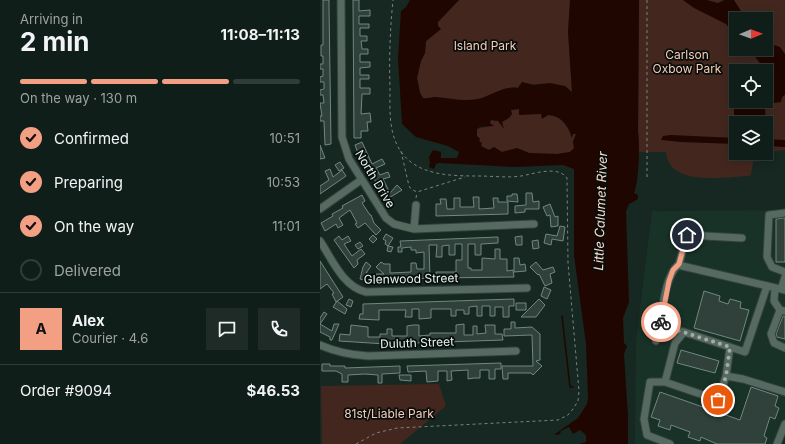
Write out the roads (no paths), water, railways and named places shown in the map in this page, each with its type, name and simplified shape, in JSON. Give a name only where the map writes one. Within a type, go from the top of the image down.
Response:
[{"type":"street","name":"North Drive","points":[[341,0],[342,136],[349,160],[386,218],[394,224],[414,229],[534,224]]},
{"type":"street","points":[[320,209],[361,180]]},
{"type":"street","points":[[414,229],[416,205]]},
{"type":"street","points":[[785,214],[769,215],[767,257],[772,267],[785,272]]},
{"type":"street","points":[[677,234],[742,238]]},
{"type":"street","points":[[656,341],[661,325],[669,281],[673,270],[679,264],[687,235]]},
{"type":"street","name":"Glenwood Street","points":[[320,241],[352,287],[366,292],[527,288]]},
{"type":"street","points":[[679,264],[709,274],[780,289]]},
{"type":"street","points":[[785,277],[774,301],[782,311],[771,334],[774,343],[785,348]]},
{"type":"street","points":[[661,325],[745,352],[767,286]]},
{"type":"street","points":[[665,382],[675,343],[684,332]]},
{"type":"street","name":"Duluth Street","points":[[320,345],[333,351],[350,355],[368,356],[516,351]]},
{"type":"street","points":[[670,444],[655,441],[647,435],[644,419],[650,382],[665,382],[718,400],[726,376],[730,347]]},
{"type":"street","points":[[726,376],[743,379],[785,392]]},
{"type":"street","points":[[777,444],[785,424]]},
{"type":"water","name":"Little Calumet River","points":[[410,0],[459,0],[438,22],[438,26],[441,29],[426,41],[425,53],[421,61],[417,78],[420,93],[423,98],[435,97],[467,100],[483,98],[503,89],[513,87],[518,88],[522,82],[534,85],[550,83],[565,86],[572,92],[568,32],[570,0],[639,0],[639,152],[637,181],[634,193],[638,195],[638,199],[629,204],[626,211],[629,302],[623,318],[624,343],[627,346],[624,354],[628,416],[628,444],[579,444],[586,442],[586,435],[580,430],[573,434],[569,427],[561,431],[560,434],[555,434],[578,418],[587,404],[588,397],[586,344],[574,255],[574,169],[563,165],[514,167],[439,163],[436,164],[434,169],[429,167],[429,157],[433,150],[441,152],[441,158],[457,158],[459,152],[448,146],[416,137],[402,124],[398,58],[401,11],[406,7]],"holes":[[[519,109],[519,115],[541,114],[542,119],[548,115],[561,119],[567,126],[572,138],[573,134],[576,134],[573,142],[574,148],[570,152],[557,154],[529,153],[517,148],[502,152],[494,147],[489,150],[481,146],[482,143],[479,141],[480,139],[477,136],[477,129],[480,127],[494,126],[490,123],[491,120],[498,121],[504,129],[502,122],[509,118],[512,114],[511,110]]]},
{"type":"water","points":[[683,0],[707,0],[718,3],[724,0],[734,0],[742,12],[729,12],[729,28],[726,24],[694,8]]},
{"type":"water","points":[[773,43],[780,47],[785,54],[785,95],[782,97],[781,102],[773,104],[773,64],[761,64],[754,56],[773,56]]},
{"type":"water","points":[[734,108],[766,108],[765,109],[766,116],[734,115]]},
{"type":"water","points":[[671,135],[729,138],[729,144],[661,140],[663,136]]},
{"type":"water","points":[[773,139],[785,140],[785,147],[773,146]]},
{"type":"waterway","points":[[562,316],[570,387],[573,387]]},
{"type":"park label","name":"Island Park","points":[[485,46]]},
{"type":"park label","name":"Carlson Oxbow Park","points":[[687,62]]},
{"type":"park label","name":"81st/Liable Park","points":[[389,414]]}]
